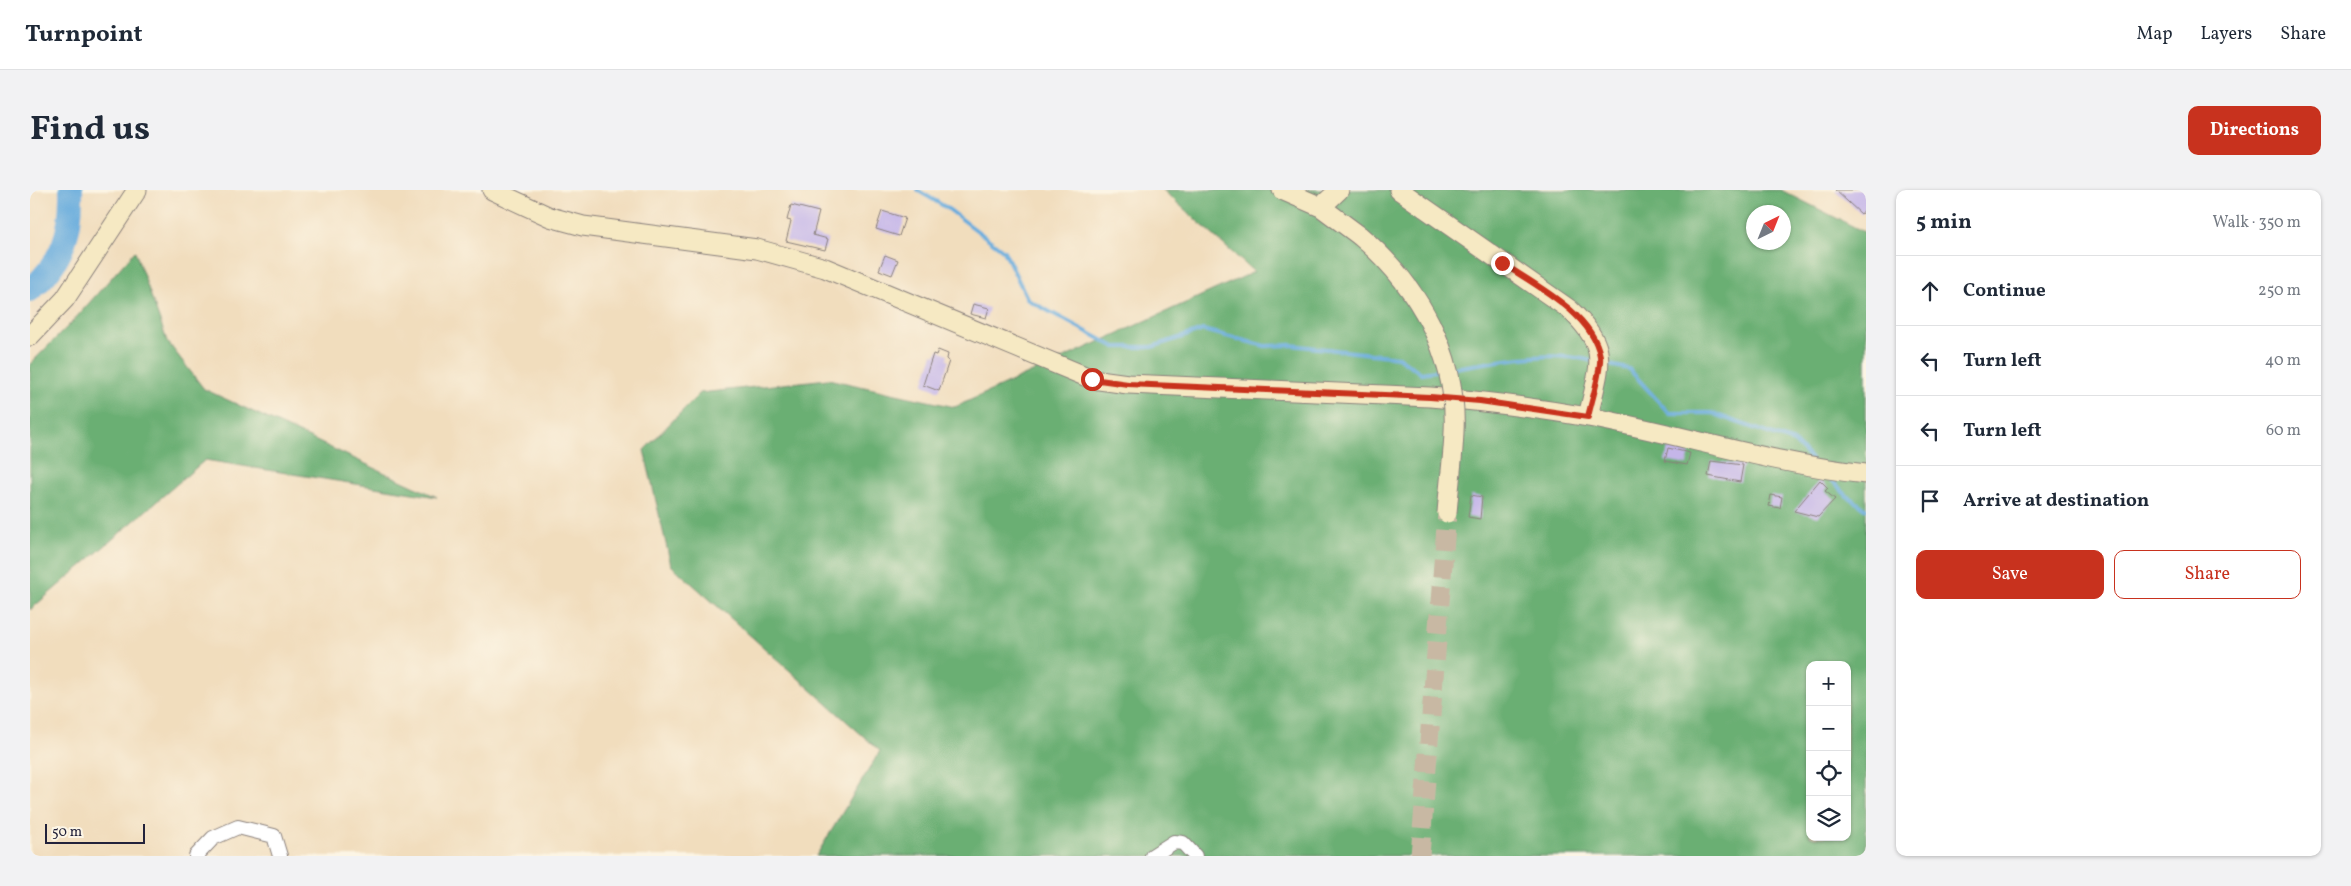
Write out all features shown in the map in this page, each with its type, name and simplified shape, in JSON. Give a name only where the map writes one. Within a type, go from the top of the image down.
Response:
[{"type":"street","points":[[30,336],[65,299],[137,190]]},
{"type":"street","points":[[492,190],[550,217],[583,226],[757,249],[825,268],[1092,379],[1128,384],[1430,397],[1480,401],[1588,417],[1840,472],[1866,474]]},
{"type":"street","points":[[1282,190],[1321,207],[1383,255],[1409,288],[1430,320],[1444,356],[1452,392],[1454,431],[1447,513]]},
{"type":"street","points":[[1321,207],[1339,190]]},
{"type":"street","points":[[1399,190],[1569,309],[1585,324],[1593,335],[1600,358],[1588,417]]},
{"type":"street","points":[[196,856],[213,838],[238,826],[274,836],[280,856]]},
{"type":"street","points":[[1152,856],[1174,842],[1183,843],[1194,856]]},
{"type":"green space","points":[[1163,190],[1781,190],[1866,233],[1866,856],[816,856],[880,751],[671,565],[644,450],[700,393],[828,379],[955,407],[1254,272]]},
{"type":"green space","points":[[135,251],[167,341],[204,389],[437,497],[205,460],[30,610],[30,364],[74,320]]},
{"type":"building","points":[[1835,190],[1866,190],[1866,208],[1861,214]]},
{"type":"building","points":[[791,205],[819,212],[813,235],[828,239],[825,250],[786,241],[791,221],[787,220]]},
{"type":"building","points":[[882,211],[905,218],[899,236],[876,229]]},
{"type":"building","points":[[885,255],[898,260],[892,275],[879,270]]},
{"type":"building","points":[[973,304],[989,308],[986,318],[970,314]]},
{"type":"building","points":[[938,350],[948,354],[947,359],[949,361],[939,391],[923,385],[933,354],[936,355]]},
{"type":"building","points":[[1668,448],[1690,453],[1687,465],[1665,461]]},
{"type":"building","points":[[1711,461],[1743,465],[1740,482],[1708,476]]},
{"type":"building","points":[[1820,480],[1828,488],[1825,491],[1835,499],[1818,517],[1794,511]]},
{"type":"building","points":[[1471,495],[1482,497],[1480,519],[1468,517]]},
{"type":"building","points":[[1771,495],[1782,497],[1780,508],[1769,506]]},
{"type":"waterway","points":[[30,290],[50,268],[58,257],[63,245],[70,219],[71,190]]},
{"type":"waterway","points":[[917,190],[947,208],[1004,251],[1028,300],[1115,347],[1152,347],[1203,330],[1265,346],[1291,345],[1398,357],[1421,373],[1442,370]]},
{"type":"waterway","points":[[1454,368],[1506,360],[1559,356],[1593,361]]},
{"type":"waterway","points":[[1604,364],[1629,369],[1669,413],[1711,413],[1794,442],[1811,459]]},
{"type":"waterway","points":[[1828,476],[1847,496],[1866,509]]},
{"type":"tunnel","points":[[1420,856],[1447,513]]},
{"type":"route","points":[[1092,379],[1128,384],[1430,397],[1480,401],[1588,417],[1600,358],[1593,335],[1585,324],[1569,309],[1502,263]]}]
